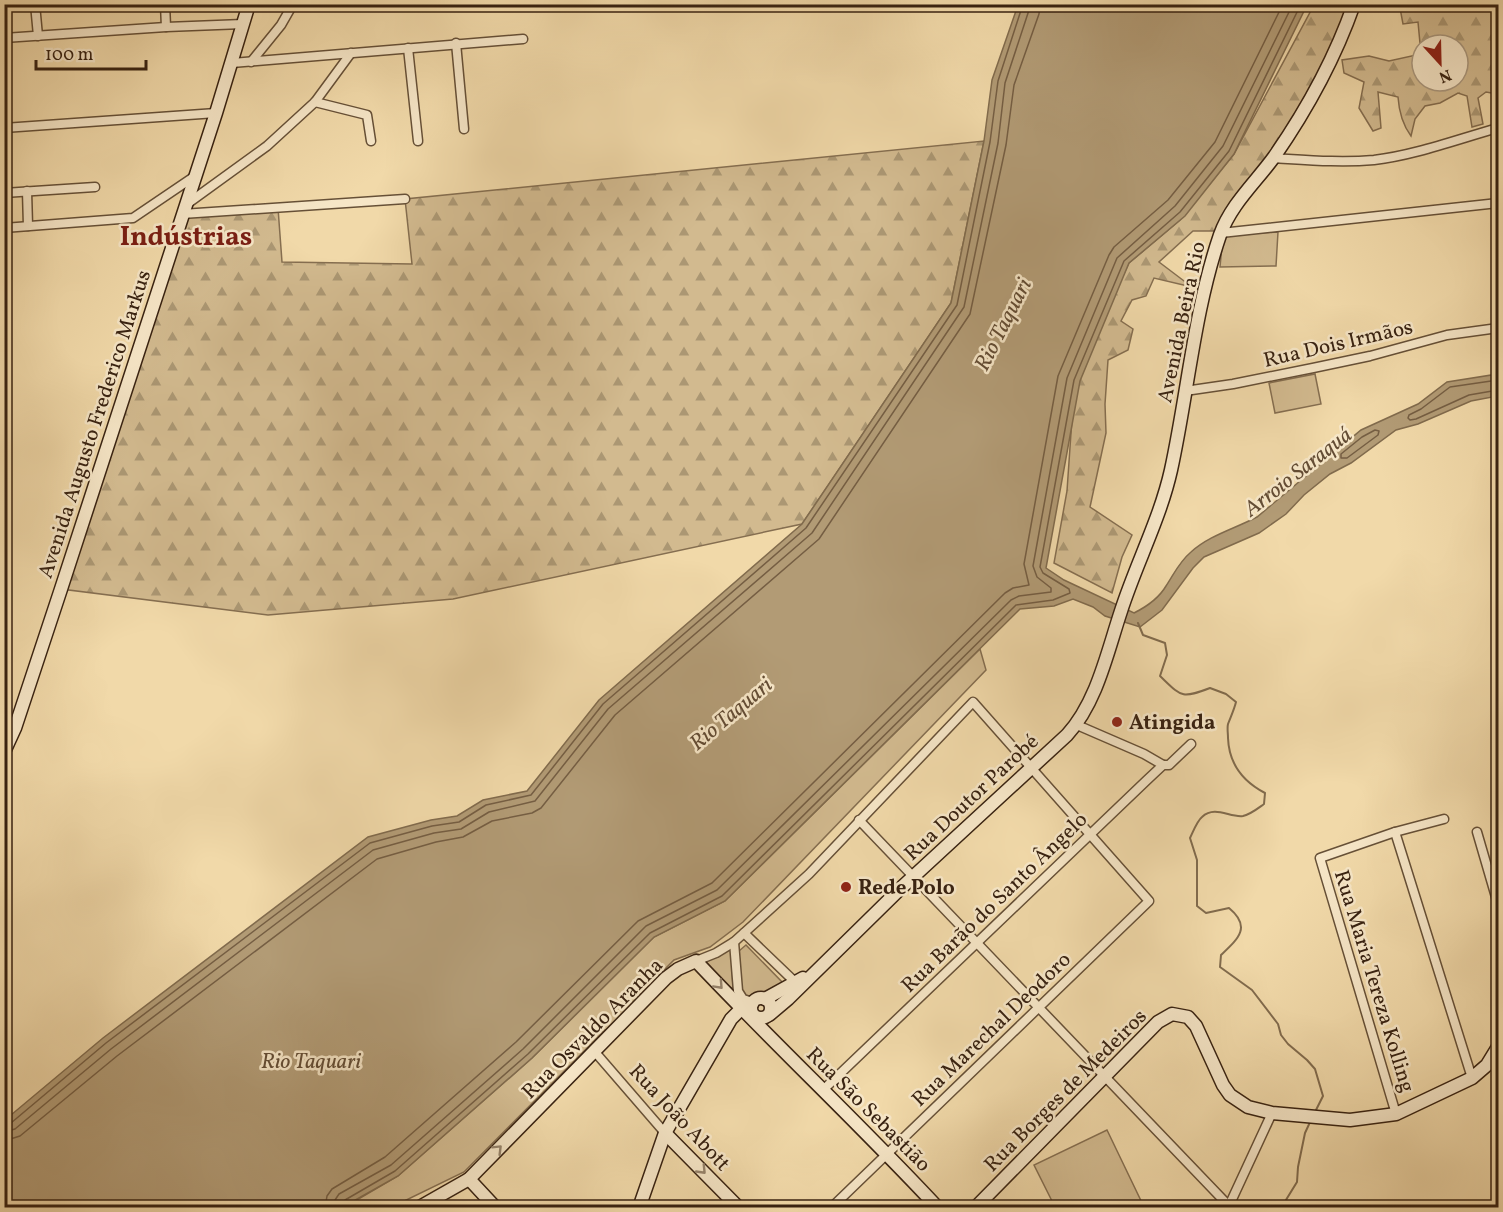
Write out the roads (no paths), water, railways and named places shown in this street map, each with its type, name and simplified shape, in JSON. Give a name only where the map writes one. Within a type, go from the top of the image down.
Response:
[{"type":"main road","name":"Avenida Augusto Frederico Markus","points":[[4,752],[15,728],[52,617],[216,113],[249,4]]},
{"type":"main road","name":"Avenida Beira Rio","points":[[1116,626],[1166,493],[1202,299],[1221,233],[1232,210],[1273,158],[1316,93],[1340,44],[1354,4]]},
{"type":"main road","name":"Rua Doutor Parobé","points":[[726,1029],[760,1017],[788,999],[913,877],[1077,725],[1095,688],[1116,626]]},
{"type":"main road","points":[[696,961],[753,1003],[760,1017]]},
{"type":"main road","name":"Rua Osvaldo Aranha","points":[[418,1208],[469,1179],[666,978],[678,969],[696,961]]},
{"type":"main road","name":"Rua Doutor Parobé","points":[[753,1003],[815,972]]},
{"type":"main road","points":[[639,1208],[665,1133],[730,1019],[753,1003]]},
{"type":"main road","name":"Rua São Sebastião","points":[[753,1003],[771,1005],[760,1017],[771,1039],[887,1153],[938,1208]]},
{"type":"main road","name":"Rua Borges de Medeiros","points":[[975,1208],[1158,1022],[1172,1014],[1188,1017],[1197,1026],[1222,1085],[1230,1095],[1248,1107],[1272,1113],[1350,1120],[1396,1114],[1472,1078]]},
{"type":"main road","points":[[1472,1078],[1486,1065],[1498,1047]]},
{"type":"main road","name":"Rua João Abott","points":[[665,1133],[739,1208]]},
{"type":"main road","points":[[469,1179],[496,1208]]},
{"type":"street","points":[[35,4],[38,36]]},
{"type":"street","points":[[165,4],[166,27]]},
{"type":"street","points":[[251,62],[281,24],[293,4]]},
{"type":"street","points":[[4,38],[243,24]]},
{"type":"street","points":[[232,63],[524,39]]},
{"type":"street","points":[[456,44],[464,129]]},
{"type":"street","points":[[408,48],[418,141]]},
{"type":"street","points":[[184,210],[267,146],[315,102],[351,53]]},
{"type":"street","points":[[315,102],[367,115],[371,141]]},
{"type":"street","points":[[4,128],[216,113]]},
{"type":"street","points":[[1273,158],[1332,162],[1375,159],[1404,154],[1498,128]]},
{"type":"street","points":[[4,228],[133,218],[195,176]]},
{"type":"street","points":[[4,193],[95,187]]},
{"type":"street","points":[[27,191],[28,225]]},
{"type":"street","points":[[184,210],[405,200]]},
{"type":"street","points":[[1221,233],[1498,203]]},
{"type":"street","name":"Rua Dois Irmãos","points":[[1185,391],[1233,384],[1370,356],[1447,335],[1498,328]]},
{"type":"street","name":"Rua Osvaldo Aranha","points":[[696,961],[734,942],[808,874],[973,702],[1031,769]]},
{"type":"street","points":[[1077,725],[1144,754],[1163,765]]},
{"type":"street","name":"Rua Barão do Santo Ângelo","points":[[824,1090],[1163,765],[1169,765],[1191,744]]},
{"type":"street","points":[[1031,769],[1090,834]]},
{"type":"street","points":[[1444,819],[1395,832],[1472,1078]]},
{"type":"street","points":[[860,820],[1229,1207],[1272,1113]]},
{"type":"street","name":"Rua Maria Tereza Kolling","points":[[1395,832],[1320,858],[1396,1114]]},
{"type":"street","points":[[1477,832],[1498,904]]},
{"type":"street","name":"Rua Marechal Deodoro","points":[[831,1208],[1149,902],[1090,834]]},
{"type":"street","points":[[744,933],[795,982]]},
{"type":"street","points":[[734,942],[738,992],[743,999],[753,1003]]},
{"type":"street","name":"Rua João Abott","points":[[595,1052],[665,1133]]},
{"type":"water","name":"Rio Taquari","points":[[1018,5],[1307,5],[1234,154],[1185,216],[1129,263],[1080,381],[1046,568],[1064,580],[1134,613],[1148,605],[1160,594],[1180,564],[1198,546],[1257,517],[1361,430],[1418,404],[1447,382],[1498,374],[1498,396],[1471,401],[1418,424],[1396,430],[1351,463],[1330,474],[1304,495],[1286,514],[1259,533],[1204,557],[1162,610],[1140,627],[1105,616],[1093,607],[1073,599],[1054,606],[1020,609],[725,901],[654,937],[532,1058],[398,1176],[343,1207],[5,1208],[5,1120],[103,1038],[368,837],[431,820],[457,816],[483,800],[527,791],[599,700],[802,524],[951,303],[984,141],[992,80]]},
{"type":"waterway","points":[[1138,623],[1143,635],[1165,643],[1167,655],[1160,676],[1173,688],[1187,695],[1210,688],[1226,694],[1236,702],[1228,726],[1231,756],[1243,777],[1265,793],[1264,804],[1243,816],[1212,812],[1198,821],[1190,838],[1197,860],[1197,906],[1206,913],[1229,908],[1240,921],[1240,933],[1233,944],[1221,955],[1220,967],[1252,990],[1278,1024],[1281,1035],[1288,1044],[1315,1069],[1323,1096],[1315,1112]]},
{"type":"waterway","points":[[1281,1208],[1297,1182],[1305,1133],[1311,1120]]},
{"type":"place","name":"Atingida","points":[[1117,722]]},
{"type":"place","name":"Rede Polo","points":[[846,887]]},
{"type":"district","name":"Indústrias","points":[[186,236]]},
{"type":"water label","name":"Arroio Saraquá","points":[[1297,471]]}]
